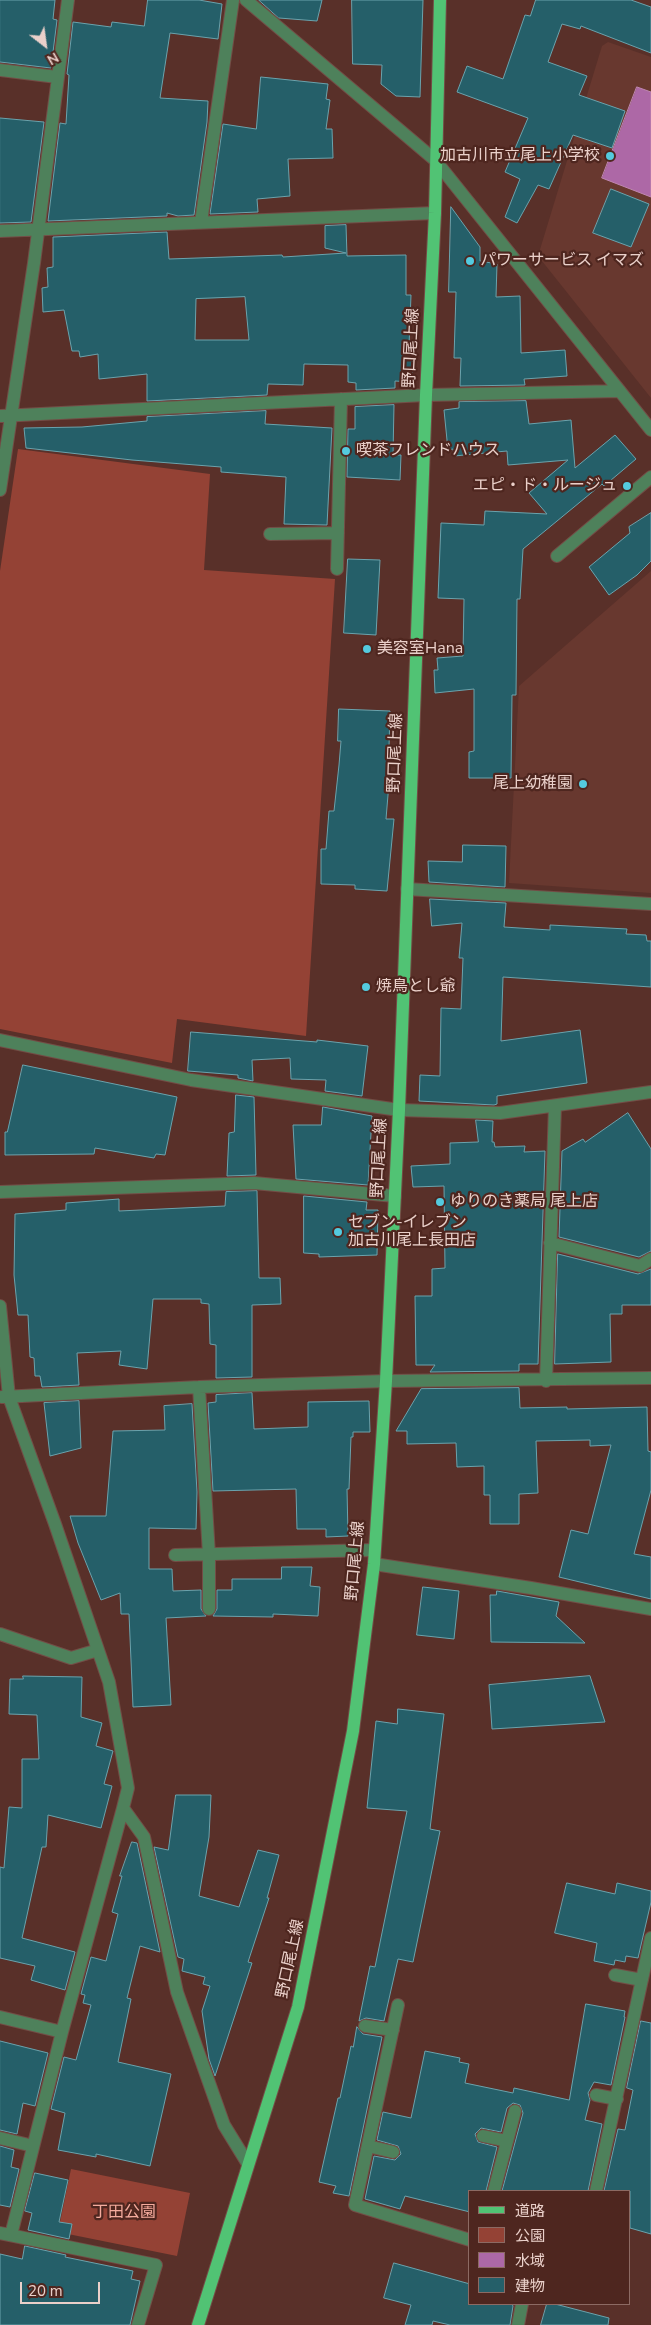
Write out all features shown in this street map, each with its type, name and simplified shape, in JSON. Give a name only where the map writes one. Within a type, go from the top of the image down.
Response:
[{"type":"main road","name":"野口尾上線","points":[[198,2325],[298,2007],[353,1731],[374,1564],[386,1381],[399,1110],[426,395],[435,213],[440,0]]},
{"type":"street","points":[[0,490],[5,416],[38,229],[68,0]]},
{"type":"street","points":[[201,222],[233,0]]},
{"type":"street","points":[[246,0],[436,160],[651,430]]},
{"type":"street","points":[[0,70],[57,77]]},
{"type":"street","points":[[0,231],[435,213]]},
{"type":"street","points":[[5,416],[426,395],[620,392]]},
{"type":"street","points":[[337,569],[341,399]]},
{"type":"street","points":[[558,556],[651,477]]},
{"type":"street","points":[[270,534],[338,533]]},
{"type":"street","points":[[407,889],[651,904]]},
{"type":"street","points":[[0,1040],[190,1080],[399,1110],[500,1113],[651,1092]]},
{"type":"street","points":[[546,1381],[555,1106]]},
{"type":"street","points":[[0,1192],[254,1183],[395,1196]]},
{"type":"street","points":[[550,1243],[640,1266],[651,1259]]},
{"type":"street","points":[[0,1306],[4,1397],[109,1682],[128,1788],[33,2146],[6,2234],[156,2265],[138,2325]]},
{"type":"street","points":[[4,1397],[199,1387],[386,1381],[546,1381],[651,1378]]},
{"type":"street","points":[[199,1387],[209,1555],[209,1609]]},
{"type":"street","points":[[175,1555],[374,1550]]},
{"type":"street","points":[[374,1564],[651,1609]]},
{"type":"street","points":[[0,1634],[71,1658],[98,1650]]},
{"type":"street","points":[[123,1808],[144,1838],[177,1992],[224,2125],[248,2164]]},
{"type":"street","points":[[596,2190],[651,1938]]},
{"type":"street","points":[[614,1975],[642,1980]]},
{"type":"street","points":[[398,2005],[355,2205],[468,2239]]},
{"type":"street","points":[[0,2017],[62,2032]]},
{"type":"street","points":[[365,2026],[393,2030]]},
{"type":"street","points":[[596,2095],[616,2099]]},
{"type":"street","points":[[494,2190],[515,2111]]},
{"type":"street","points":[[483,2136],[507,2141]]},
{"type":"street","points":[[0,2138],[33,2146]]},
{"type":"street","points":[[368,2146],[393,2152]]},
{"type":"street","points":[[518,2325],[522,2305]]},
{"type":"shaded area","name":"加古川市立尾上小学校","points":[[608,42],[651,57],[651,398],[538,256],[602,46]]},
{"type":"shaded area","name":"尾上幼稚園","points":[[651,571],[651,893],[509,883],[519,686]]},
{"type":"green space","points":[[18,449],[210,474],[204,570],[335,579],[306,1036],[177,1019],[172,1063],[0,1029],[0,571]]},
{"type":"green space","name":"丁田公園","points":[[71,2169],[190,2193],[177,2256],[58,2232]]},
{"type":"water","points":[[637,87],[651,92],[651,197],[602,178]]},
{"type":"building","points":[[0,0],[55,0],[53,19],[57,20],[51,68],[0,62]]},
{"type":"building","points":[[148,0],[199,0],[222,4],[218,39],[170,33],[160,98],[208,101],[207,122],[194,215],[178,216],[167,213],[167,216],[48,221],[60,123],[66,124],[69,75],[67,74],[73,22],[111,27],[112,22],[144,26]]},
{"type":"building","points":[[259,0],[322,0],[317,21],[279,18]]},
{"type":"building","points":[[352,0],[423,0],[420,97],[396,96],[381,84],[382,65],[353,64]]},
{"type":"building","points":[[536,0],[631,0],[651,7],[651,53],[581,26],[580,29],[562,24],[548,62],[587,76],[579,95],[625,111],[612,148],[573,135],[549,189],[538,185],[517,223],[505,217],[520,179],[505,172],[528,118],[457,92],[467,66],[503,79],[525,15],[530,16]]},
{"type":"building","points":[[261,77],[328,84],[326,99],[330,100],[326,129],[332,129],[333,158],[288,159],[290,196],[257,199],[258,212],[210,214],[223,124],[256,129]]},
{"type":"building","points":[[0,118],[44,122],[31,222],[0,223]]},
{"type":"building","points":[[611,189],[649,204],[631,247],[593,233]]},
{"type":"building","points":[[451,207],[480,247],[480,261],[497,264],[496,297],[520,296],[521,353],[565,350],[567,376],[524,379],[525,385],[460,386],[461,358],[454,358],[456,292],[449,292]]},
{"type":"building","points":[[346,225],[347,256],[406,255],[406,295],[411,295],[409,346],[413,346],[412,382],[395,381],[395,388],[356,390],[356,383],[348,382],[348,365],[304,364],[303,385],[268,384],[267,395],[147,401],[147,374],[99,379],[98,354],[80,357],[79,351],[72,351],[64,310],[43,312],[42,288],[48,287],[47,268],[53,267],[53,237],[167,232],[169,259],[282,255],[283,257],[346,253],[325,248],[325,226]],"holes":[[[245,297],[249,340],[195,340],[196,299]]]},
{"type":"building","points":[[526,401],[529,424],[571,420],[575,468],[615,435],[636,459],[604,486],[602,484],[523,549],[520,599],[517,599],[516,695],[512,695],[511,778],[469,778],[469,752],[474,751],[474,689],[435,693],[434,670],[438,670],[437,658],[463,656],[464,599],[438,598],[441,523],[484,525],[485,511],[547,514],[529,493],[568,460],[508,465],[507,451],[454,456],[453,449],[448,450],[444,410],[459,408],[459,402]]},
{"type":"building","points":[[394,405],[393,455],[401,455],[400,480],[347,477],[348,429],[355,429],[355,407]]},
{"type":"building","points":[[266,411],[265,424],[332,428],[327,525],[284,524],[286,477],[221,472],[221,467],[132,460],[26,448],[24,428],[82,427],[147,421],[147,417]]},
{"type":"building","points":[[651,513],[651,561],[637,575],[609,595],[589,567],[630,533],[629,527]]},
{"type":"building","points":[[348,559],[380,560],[376,635],[344,633]]},
{"type":"building","points":[[339,709],[390,711],[389,747],[392,747],[386,819],[394,819],[387,891],[355,889],[355,885],[321,884],[321,849],[326,849],[329,811],[334,811],[339,765],[341,741],[338,741]]},
{"type":"building","points":[[463,845],[506,846],[505,887],[429,882],[428,861],[462,862]]},
{"type":"building","points":[[430,899],[506,903],[504,927],[550,930],[550,925],[627,929],[626,934],[646,935],[647,941],[651,941],[651,987],[503,977],[501,1041],[580,1030],[587,1083],[497,1096],[497,1104],[494,1105],[419,1101],[420,1075],[440,1076],[441,1008],[461,1009],[463,958],[459,958],[462,923],[432,926]]},
{"type":"building","points":[[191,1032],[317,1042],[317,1040],[368,1046],[362,1096],[325,1091],[326,1080],[291,1079],[290,1058],[252,1060],[253,1081],[238,1078],[238,1075],[188,1071]]},
{"type":"building","points":[[23,1065],[177,1097],[165,1155],[156,1154],[154,1158],[95,1148],[94,1154],[5,1155],[5,1132],[7,1132]]},
{"type":"building","points":[[236,1095],[254,1097],[256,1175],[227,1176],[229,1133],[234,1132]]},
{"type":"building","points":[[323,1107],[372,1116],[368,1185],[296,1179],[293,1125],[321,1125]]},
{"type":"building","points":[[628,1113],[651,1149],[651,1251],[639,1257],[559,1237],[562,1151],[583,1139],[585,1142]]},
{"type":"building","points":[[476,1120],[493,1121],[492,1142],[494,1142],[495,1147],[525,1146],[524,1152],[545,1151],[538,1364],[519,1364],[519,1371],[430,1372],[435,1365],[416,1365],[415,1296],[432,1296],[432,1269],[445,1268],[444,1186],[413,1187],[411,1166],[450,1164],[450,1143],[478,1142]]},
{"type":"building","points":[[257,1191],[259,1278],[280,1278],[281,1304],[252,1305],[252,1377],[216,1378],[216,1345],[210,1344],[209,1304],[201,1303],[201,1299],[153,1299],[147,1369],[119,1365],[121,1351],[77,1353],[79,1385],[42,1387],[40,1376],[35,1376],[34,1358],[30,1357],[28,1315],[18,1315],[14,1275],[15,1214],[66,1210],[66,1203],[119,1199],[119,1211],[225,1206],[226,1192]]},
{"type":"building","points":[[304,1196],[367,1202],[366,1210],[378,1210],[377,1255],[319,1257],[319,1254],[304,1253]]},
{"type":"building","points":[[558,1254],[638,1274],[651,1269],[651,1305],[622,1305],[622,1314],[610,1314],[611,1362],[555,1364]]},
{"type":"building","points":[[519,1388],[520,1408],[647,1407],[648,1451],[651,1452],[651,1490],[634,1554],[651,1557],[651,1599],[559,1577],[571,1530],[588,1534],[611,1445],[590,1446],[590,1440],[536,1441],[538,1493],[519,1494],[519,1524],[490,1524],[490,1495],[484,1495],[484,1466],[457,1467],[456,1443],[407,1444],[407,1431],[396,1431],[421,1389]]},
{"type":"building","points":[[252,1393],[254,1429],[308,1427],[308,1402],[369,1401],[370,1432],[353,1432],[353,1437],[351,1437],[349,1489],[347,1489],[348,1536],[326,1537],[326,1529],[297,1529],[296,1489],[213,1491],[208,1403],[216,1402],[216,1395]]},
{"type":"building","points":[[79,1401],[81,1448],[50,1456],[44,1403]]},
{"type":"building","points":[[192,1404],[197,1492],[196,1529],[149,1528],[149,1569],[172,1569],[173,1591],[201,1590],[201,1609],[206,1616],[166,1618],[171,1705],[133,1707],[129,1614],[121,1614],[120,1593],[101,1600],[78,1543],[70,1516],[106,1516],[113,1431],[165,1430],[164,1406]]},
{"type":"building","points":[[282,1567],[312,1567],[310,1586],[320,1587],[318,1616],[273,1614],[273,1617],[213,1616],[217,1609],[217,1590],[232,1590],[232,1579],[281,1579]]},
{"type":"building","points":[[423,1587],[459,1591],[454,1639],[417,1635]]},
{"type":"building","points":[[497,1591],[559,1602],[556,1616],[585,1643],[491,1642],[490,1595],[496,1595]]},
{"type":"building","points":[[23,1676],[82,1677],[81,1717],[102,1723],[96,1746],[113,1751],[104,1784],[112,1786],[101,1828],[48,1815],[46,1847],[42,1847],[22,1938],[75,1952],[65,1990],[31,1980],[35,1966],[0,1958],[0,1867],[4,1868],[9,1807],[22,1808],[22,1759],[39,1759],[37,1715],[9,1714],[10,1679],[23,1679]]},
{"type":"building","points":[[590,1676],[605,1722],[492,1729],[489,1685]]},
{"type":"building","points":[[398,1709],[444,1714],[430,1829],[440,1831],[413,1962],[398,1959],[384,2021],[366,2018],[359,2021],[370,1966],[375,1967],[407,1811],[367,1808],[376,1721],[397,1724]]},
{"type":"building","points":[[176,1795],[211,1795],[209,1837],[199,1896],[239,1907],[258,1850],[279,1855],[267,1898],[269,1898],[248,1962],[252,1963],[215,2076],[209,2059],[202,2011],[210,1986],[203,1984],[205,1977],[182,1971],[184,1959],[178,1957],[154,1847],[168,1850]]},
{"type":"building","points":[[132,1842],[137,1843],[160,1952],[140,1946],[127,1998],[131,1999],[118,2062],[171,2074],[150,2166],[96,2154],[96,2157],[58,2150],[65,2113],[51,2109],[64,2057],[76,2060],[91,2005],[83,2003],[85,1995],[81,1994],[91,1957],[106,1961],[118,1914],[112,1912],[122,1876],[120,1876]]},
{"type":"building","points":[[567,1883],[615,1894],[617,1883],[651,1891],[651,1902],[638,1958],[626,1956],[625,1962],[615,1960],[614,1965],[594,1961],[597,1943],[555,1933]]},
{"type":"building","points":[[586,2004],[625,2011],[611,2085],[594,2082],[588,2093],[590,2100],[585,2120],[602,2124],[588,2190],[502,2190],[523,2113],[520,2105],[513,2103],[507,2108],[501,2132],[481,2128],[475,2134],[478,2142],[497,2147],[486,2190],[468,2190],[468,2212],[405,2196],[400,2209],[365,2199],[374,2156],[395,2160],[401,2154],[398,2146],[377,2140],[383,2112],[411,2118],[425,2051],[460,2058],[459,2062],[469,2064],[465,2083],[513,2093],[514,2088],[569,2100]]},
{"type":"building","points":[[641,2021],[651,2023],[651,2234],[631,2228],[631,2190],[604,2190],[618,2129],[625,2130],[633,2090],[627,2088]]},
{"type":"building","points":[[357,2027],[363,2034],[382,2037],[349,2196],[333,2193],[336,2186],[319,2182],[338,2098],[340,2098]]},
{"type":"building","points":[[0,2041],[48,2053],[35,2106],[23,2103],[17,2134],[0,2130]]},
{"type":"building","points":[[0,2146],[14,2150],[11,2167],[19,2169],[10,2207],[0,2205]]},
{"type":"building","points":[[35,2173],[68,2180],[59,2222],[72,2224],[69,2239],[28,2230],[32,2213],[25,2211]]},
{"type":"building","points":[[25,2246],[66,2255],[65,2257],[133,2271],[131,2279],[140,2281],[130,2325],[0,2325],[0,2254],[22,2259]]},
{"type":"building","points":[[394,2263],[468,2283],[468,2305],[513,2306],[510,2325],[450,2325],[433,2321],[432,2325],[405,2325],[411,2305],[384,2298]]},
{"type":"building","points":[[547,2305],[559,2305],[609,2318],[608,2325],[541,2325]]},
{"type":"place","name":"加古川市立尾上小学校","points":[[610,156]]},
{"type":"place","name":"パワーサービス イマズ","points":[[470,261]]},
{"type":"place","name":"喫茶フレンドハウス","points":[[346,451]]},
{"type":"place","name":"エピ・ド・ルージュ","points":[[627,486]]},
{"type":"place","name":"美容室Hana","points":[[367,649]]},
{"type":"place","name":"尾上幼稚園","points":[[583,784]]},
{"type":"place","name":"焼鳥とし爺","points":[[366,987]]},
{"type":"place","name":"ゆりのき薬局 尾上店","points":[[440,1202]]},
{"type":"place","name":"セブン-イレブン 加古川尾上長田店","points":[[338,1232]]}]
